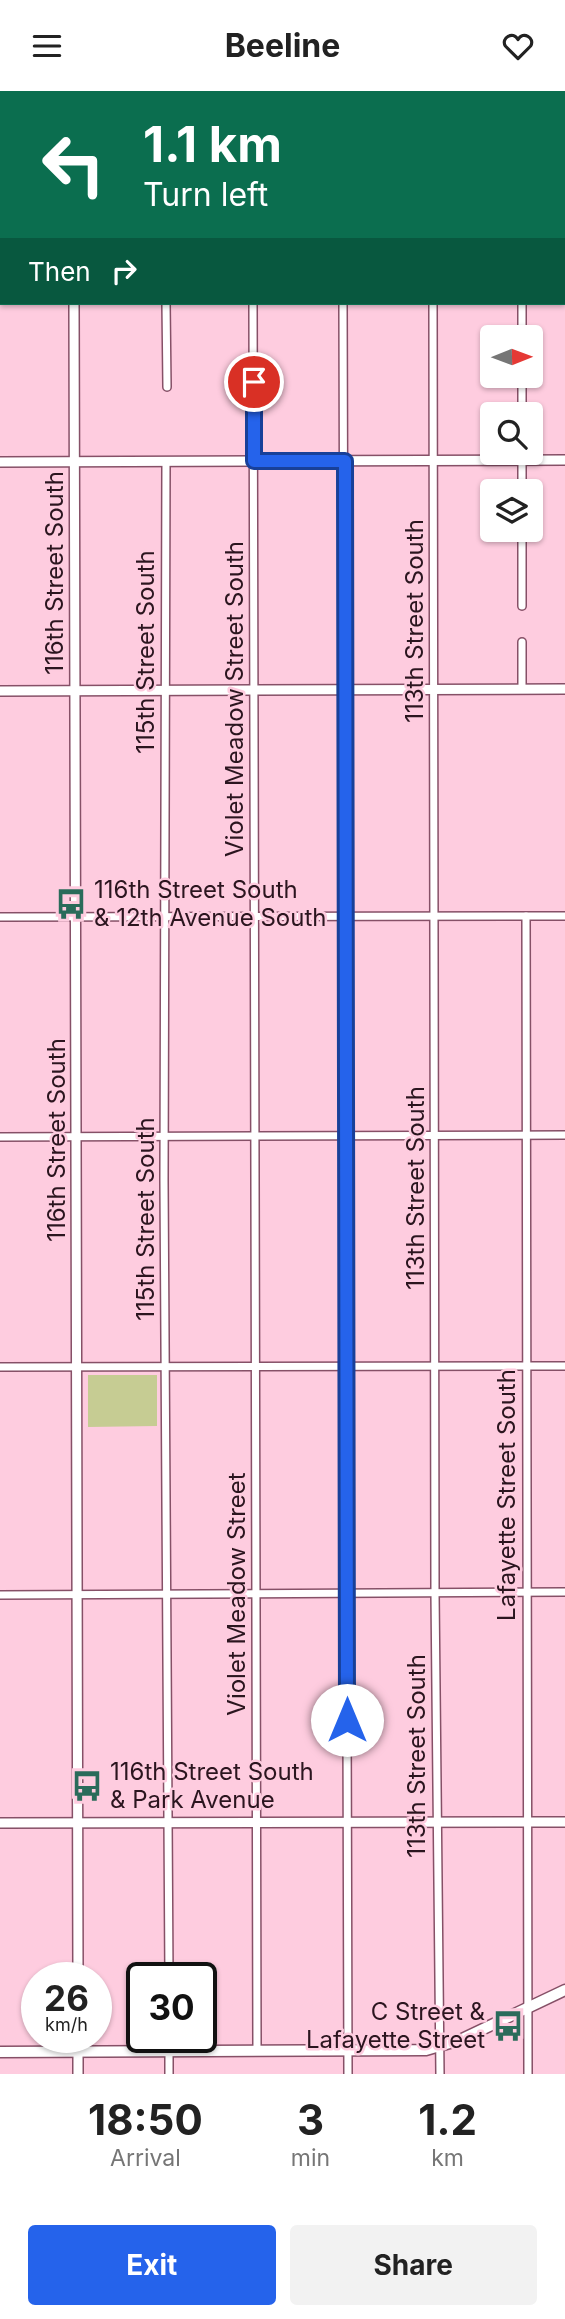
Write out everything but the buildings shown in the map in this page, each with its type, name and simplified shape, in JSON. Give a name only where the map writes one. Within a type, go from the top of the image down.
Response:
[{"type":"main road","points":[[217,2051],[426,2050],[565,1990]]},
{"type":"main road","points":[[0,2052],[21,2052]]},
{"type":"street","name":"116th Street South","points":[[74,305],[78,1962]]},
{"type":"street","points":[[166,305],[167,387]]},
{"type":"street","name":"Violet Meadow Street South","points":[[253,305],[255,1136]]},
{"type":"street","points":[[343,305],[348,2074]]},
{"type":"street","name":"113th Street South","points":[[433,305],[437,1366],[435,1593],[440,2074]]},
{"type":"street","points":[[522,305],[522,325]]},
{"type":"street","points":[[0,462],[480,458]]},
{"type":"street","points":[[543,458],[565,460]]},
{"type":"street","name":"115th Street South","points":[[166,461],[164,1137],[169,1594],[169,1962]]},
{"type":"street","points":[[522,542],[522,607]]},
{"type":"street","points":[[522,642],[522,689]]},
{"type":"street","points":[[0,691],[565,688]]},
{"type":"street","name":"Lafayette Street South","points":[[526,916],[528,2074]]},
{"type":"street","points":[[0,917],[565,916]]},
{"type":"street","points":[[0,1137],[565,1135]]},
{"type":"street","name":"Violet Meadow Street","points":[[255,1136],[257,2051]]},
{"type":"street","points":[[0,1367],[565,1366]]},
{"type":"street","points":[[0,1595],[565,1592]]},
{"type":"street","points":[[0,1823],[565,1822]]},
{"type":"street","points":[[78,2053],[78,2074]]},
{"type":"street","points":[[169,2053],[169,2074]]},
{"type":"green space","points":[[88,1375],[157,1375],[157,1426],[88,1427]]},
{"type":"place","name":"116th Street South & 12th Avenue South","points":[[71,904]]},
{"type":"place","name":"116th Street South & Park Avenue","points":[[87,1786]]},
{"type":"place","name":"C Street & Lafayette Street","points":[[508,2026]]},
{"type":"route","points":[[254,382],[254,461],[345,461],[347,1720]]}]
